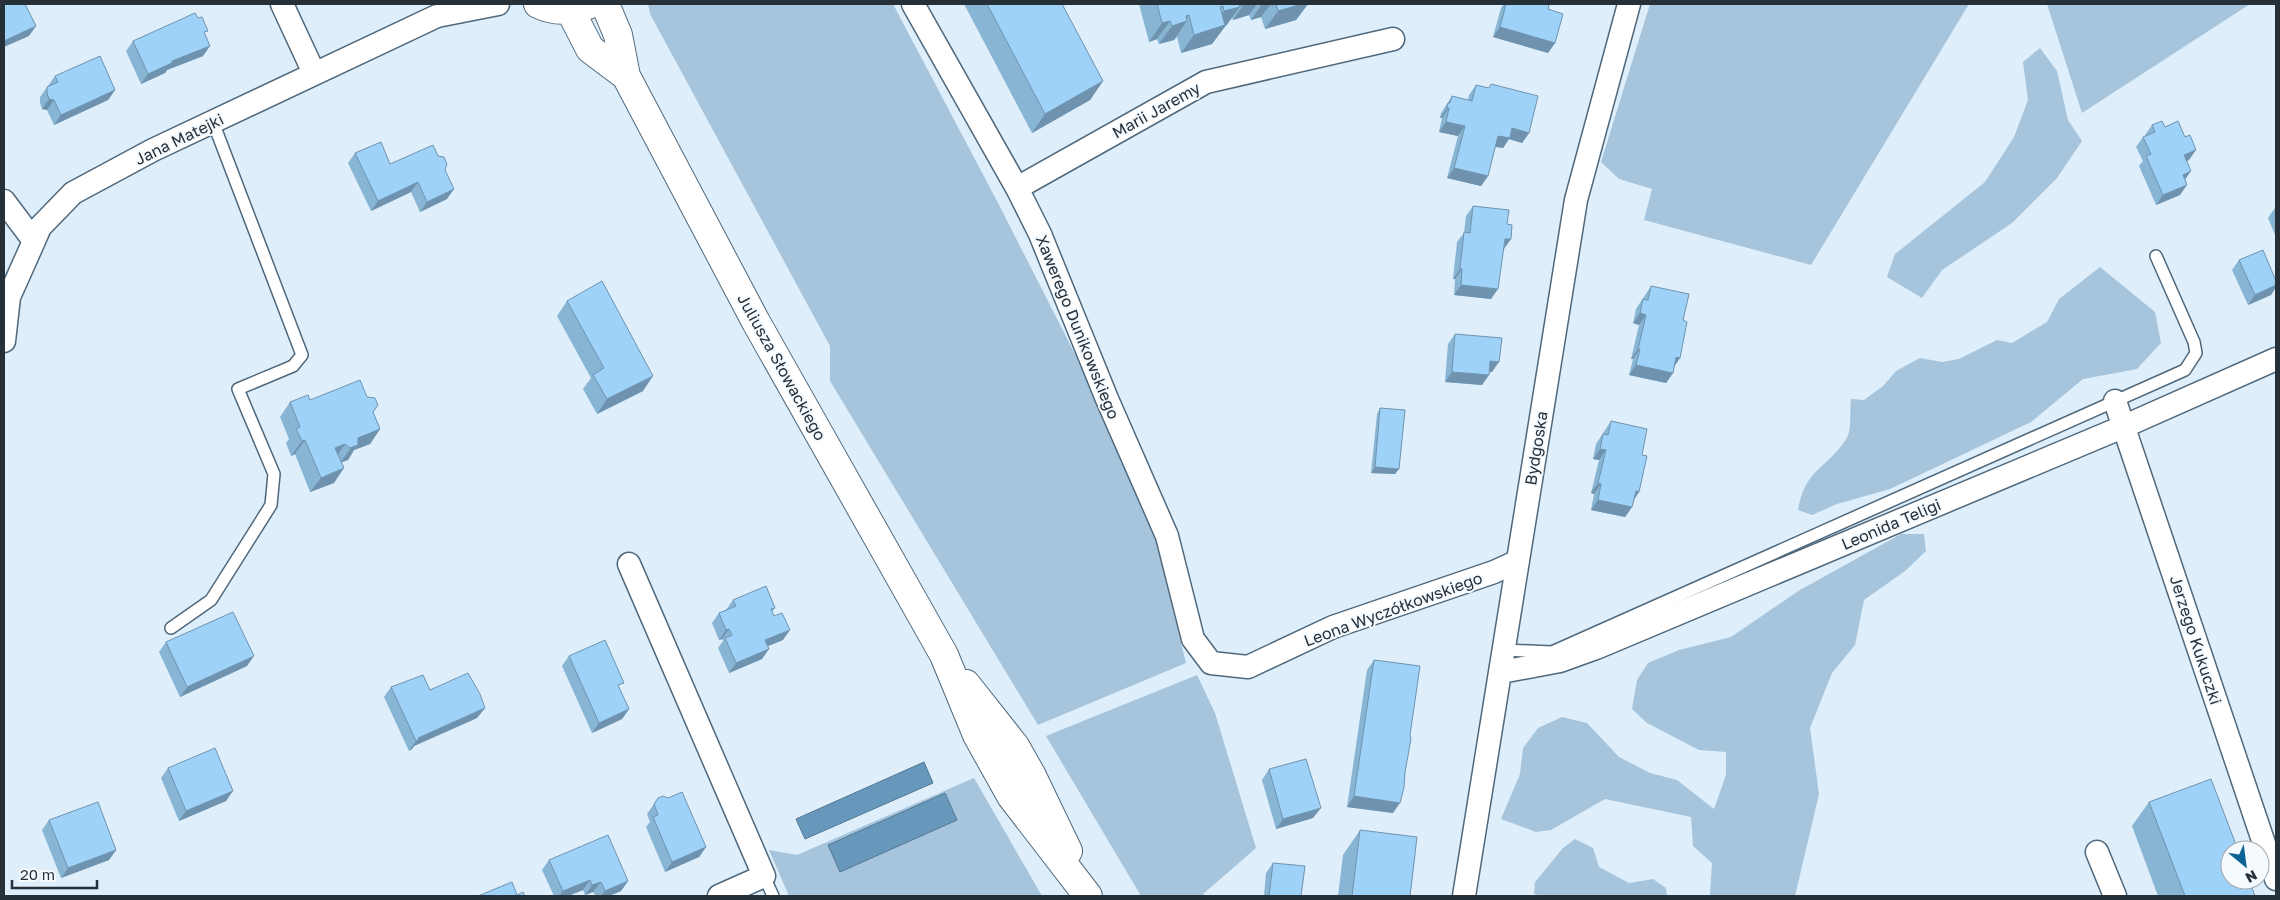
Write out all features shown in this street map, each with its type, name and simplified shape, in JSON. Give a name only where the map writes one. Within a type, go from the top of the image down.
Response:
[{"type":"street","points":[[282,4],[314,73]]},
{"type":"street","name":"Jana Matejki","points":[[4,341],[9,296],[40,227],[73,193],[153,150],[444,10],[498,4]]},
{"type":"street","points":[[538,4],[555,10],[579,7]]},
{"type":"street","name":"Juliusza Słowackiego","points":[[606,4],[618,35],[626,76],[756,322],[944,655],[1015,746],[1032,776],[1089,896]]},
{"type":"street","name":"Xawerego Dunikowskiego","points":[[913,4],[1017,188],[1040,234],[1107,399],[1166,536],[1193,639],[1211,663]]},
{"type":"street","name":"Bydgoska","points":[[1464,896],[1576,200],[1630,4]]},
{"type":"street","name":"Juliusza Słowackiego","points":[[579,7],[590,49],[626,76]]},
{"type":"street","name":"Marii Jaremy","points":[[1017,188],[1206,82],[1393,39]]},
{"type":"street","points":[[4,201],[34,241]]},
{"type":"street","name":"Leonida Teligi","points":[[1501,672],[1560,661],[1596,648],[2125,426],[2276,359]]},
{"type":"street","name":"Jerzego Kukuczki","points":[[2115,401],[2267,825],[2276,879]]},
{"type":"street","name":"Leona Wyczółkowskiego","points":[[1211,663],[1248,667],[1333,627],[1494,572],[1518,561]]},
{"type":"street","points":[[629,564],[769,886],[719,896]]},
{"type":"street","points":[[2097,852],[2115,896]]},
{"type":"lane","points":[[171,628],[211,600],[271,506],[274,474],[238,389],[293,366],[302,356],[213,122]]},
{"type":"lane","points":[[1504,650],[1552,652],[2185,370],[2196,353],[2194,342],[2156,256]]},
{"type":"shaded area","points":[[648,4],[893,4],[1077,358],[1156,539],[1186,663],[1038,725],[830,381],[830,346],[650,14]]},
{"type":"shaded area","points":[[1650,4],[1969,4],[1811,265],[1644,220],[1652,189],[1619,179],[1601,162]]},
{"type":"shaded area","points":[[2047,4],[2250,4],[2082,113]]},
{"type":"shaded area","points":[[2040,48],[2057,71],[2068,120],[2082,141],[2057,178],[2012,223],[1942,270],[1922,298],[1887,277],[1895,254],[1985,182],[2014,137],[2028,100],[2023,62]]},
{"type":"shaded area","points":[[2100,267],[2155,312],[2161,343],[2137,369],[2083,379],[2031,422],[1890,489],[1837,504],[1812,515],[1798,510],[1805,486],[1817,471],[1838,451],[1847,437],[1850,426],[1851,399],[1864,400],[1883,386],[1896,371],[1920,358],[1942,362],[1959,359],[1997,340],[2012,343],[2047,322],[2059,299]]},
{"type":"shaded area","points":[[1901,534],[1924,534],[1926,551],[1905,571],[1864,600],[1855,645],[1832,673],[1810,728],[1819,794],[1795,896],[1710,896],[1712,863],[1693,846],[1691,817],[1605,799],[1551,830],[1536,832],[1501,819],[1520,774],[1523,748],[1538,728],[1562,717],[1587,723],[1619,757],[1650,773],[1677,780],[1714,809],[1726,775],[1726,752],[1699,750],[1647,723],[1632,709],[1637,680],[1648,663],[1679,650],[1731,637],[1800,590]]},
{"type":"shaded area","points":[[1197,675],[1215,713],[1256,848],[1203,894],[1205,896],[1141,896],[1046,736]]},
{"type":"shaded area","points":[[924,762],[933,783],[805,839],[796,819]]},
{"type":"shaded area","points":[[974,778],[1042,896],[789,896],[769,850],[797,855]]},
{"type":"shaded area","points":[[945,793],[957,820],[840,872],[828,845]]},
{"type":"shaded area","points":[[1575,839],[1593,848],[1599,867],[1629,883],[1653,879],[1666,888],[1667,896],[1543,896],[1534,894],[1535,882],[1563,848]]},
{"type":"building","points":[[4,4],[25,4],[36,26],[4,41]]},
{"type":"building","points":[[987,4],[1062,4],[1103,81],[1045,114]]},
{"type":"building","points":[[1157,4],[1239,4],[1240,7],[1224,11],[1223,6],[1220,7],[1225,25],[1194,35],[1189,15],[1186,16],[1187,21],[1172,26],[1170,21],[1162,23]]},
{"type":"building","points":[[1276,4],[1302,4],[1278,11]]},
{"type":"building","points":[[1506,4],[1549,4],[1548,9],[1563,14],[1555,43],[1500,27]]},
{"type":"building","points":[[195,13],[198,18],[202,17],[208,31],[204,32],[210,46],[172,61],[172,63],[148,74],[133,41]]},
{"type":"building","points":[[100,56],[115,90],[61,115],[54,100],[49,99],[47,87],[58,82],[55,76]]},
{"type":"building","points":[[1491,84],[1538,96],[1529,133],[1512,128],[1510,138],[1498,136],[1488,176],[1454,168],[1465,126],[1446,122],[1449,108],[1447,108],[1448,103],[1450,103],[1452,96],[1472,101],[1476,85],[1489,88]]},
{"type":"building","points":[[2162,121],[2165,127],[2178,121],[2185,137],[2190,135],[2196,150],[2184,155],[2191,171],[2183,175],[2187,185],[2163,195],[2146,156],[2151,154],[2143,137],[2155,132],[2152,125]]},
{"type":"building","points":[[381,142],[390,164],[433,145],[438,156],[444,157],[447,164],[445,170],[454,189],[427,202],[418,182],[378,201],[355,153]]},
{"type":"building","points":[[1473,206],[1509,210],[1507,224],[1512,225],[1511,239],[1505,239],[1498,289],[1461,285],[1462,269],[1460,269],[1464,232],[1470,233]]},
{"type":"building","points":[[2263,250],[2276,285],[2255,295],[2239,260]]},
{"type":"building","points":[[602,281],[653,376],[607,399],[593,375],[604,368],[567,301]]},
{"type":"building","points":[[1651,286],[1689,294],[1683,320],[1687,322],[1680,358],[1676,357],[1673,373],[1636,365],[1646,315],[1640,313],[1643,299],[1648,300]]},
{"type":"building","points":[[1455,334],[1502,338],[1499,362],[1490,361],[1489,375],[1452,372]]},
{"type":"building","points":[[360,380],[367,397],[375,398],[378,405],[373,412],[380,429],[358,438],[358,445],[350,448],[345,444],[335,448],[344,468],[321,478],[305,440],[302,441],[296,429],[300,427],[290,402],[308,395],[310,400]]},
{"type":"building","points":[[1380,408],[1405,410],[1399,469],[1375,467]]},
{"type":"building","points":[[1611,421],[1647,429],[1642,455],[1647,456],[1639,492],[1636,491],[1632,507],[1598,500],[1601,484],[1598,483],[1606,450],[1600,449],[1603,434],[1608,435]]},
{"type":"building","points":[[766,586],[775,608],[771,609],[774,616],[782,613],[790,630],[765,640],[769,649],[736,663],[725,638],[732,635],[729,629],[726,630],[719,613],[736,606],[733,600]]},
{"type":"building","points":[[233,612],[254,656],[187,687],[166,642]]},
{"type":"building","points":[[605,640],[624,683],[618,685],[629,709],[599,723],[569,656]]},
{"type":"building","points":[[1374,660],[1420,666],[1404,787],[1400,803],[1354,796]]},
{"type":"building","points":[[468,673],[480,694],[485,708],[418,738],[416,741],[391,687],[423,675],[430,690]]},
{"type":"building","points":[[215,748],[233,791],[186,811],[168,768]]},
{"type":"building","points":[[1306,759],[1321,808],[1283,819],[1269,769]]},
{"type":"building","points":[[2211,779],[2234,840],[2220,840],[2220,890],[2253,890],[2255,896],[2185,896],[2149,802]]},
{"type":"building","points":[[682,792],[706,847],[672,862],[653,817],[658,815],[654,804],[658,798],[663,796],[668,798]]},
{"type":"building","points":[[98,802],[116,850],[68,868],[49,820]]},
{"type":"building","points":[[1360,830],[1417,837],[1410,896],[1352,896]]},
{"type":"building","points":[[608,835],[628,881],[605,891],[601,882],[592,885],[590,880],[563,891],[549,860]]},
{"type":"building","points":[[1273,863],[1305,866],[1301,896],[1269,896]]},
{"type":"building","points":[[512,882],[517,895],[523,892],[525,896],[478,896]]}]
